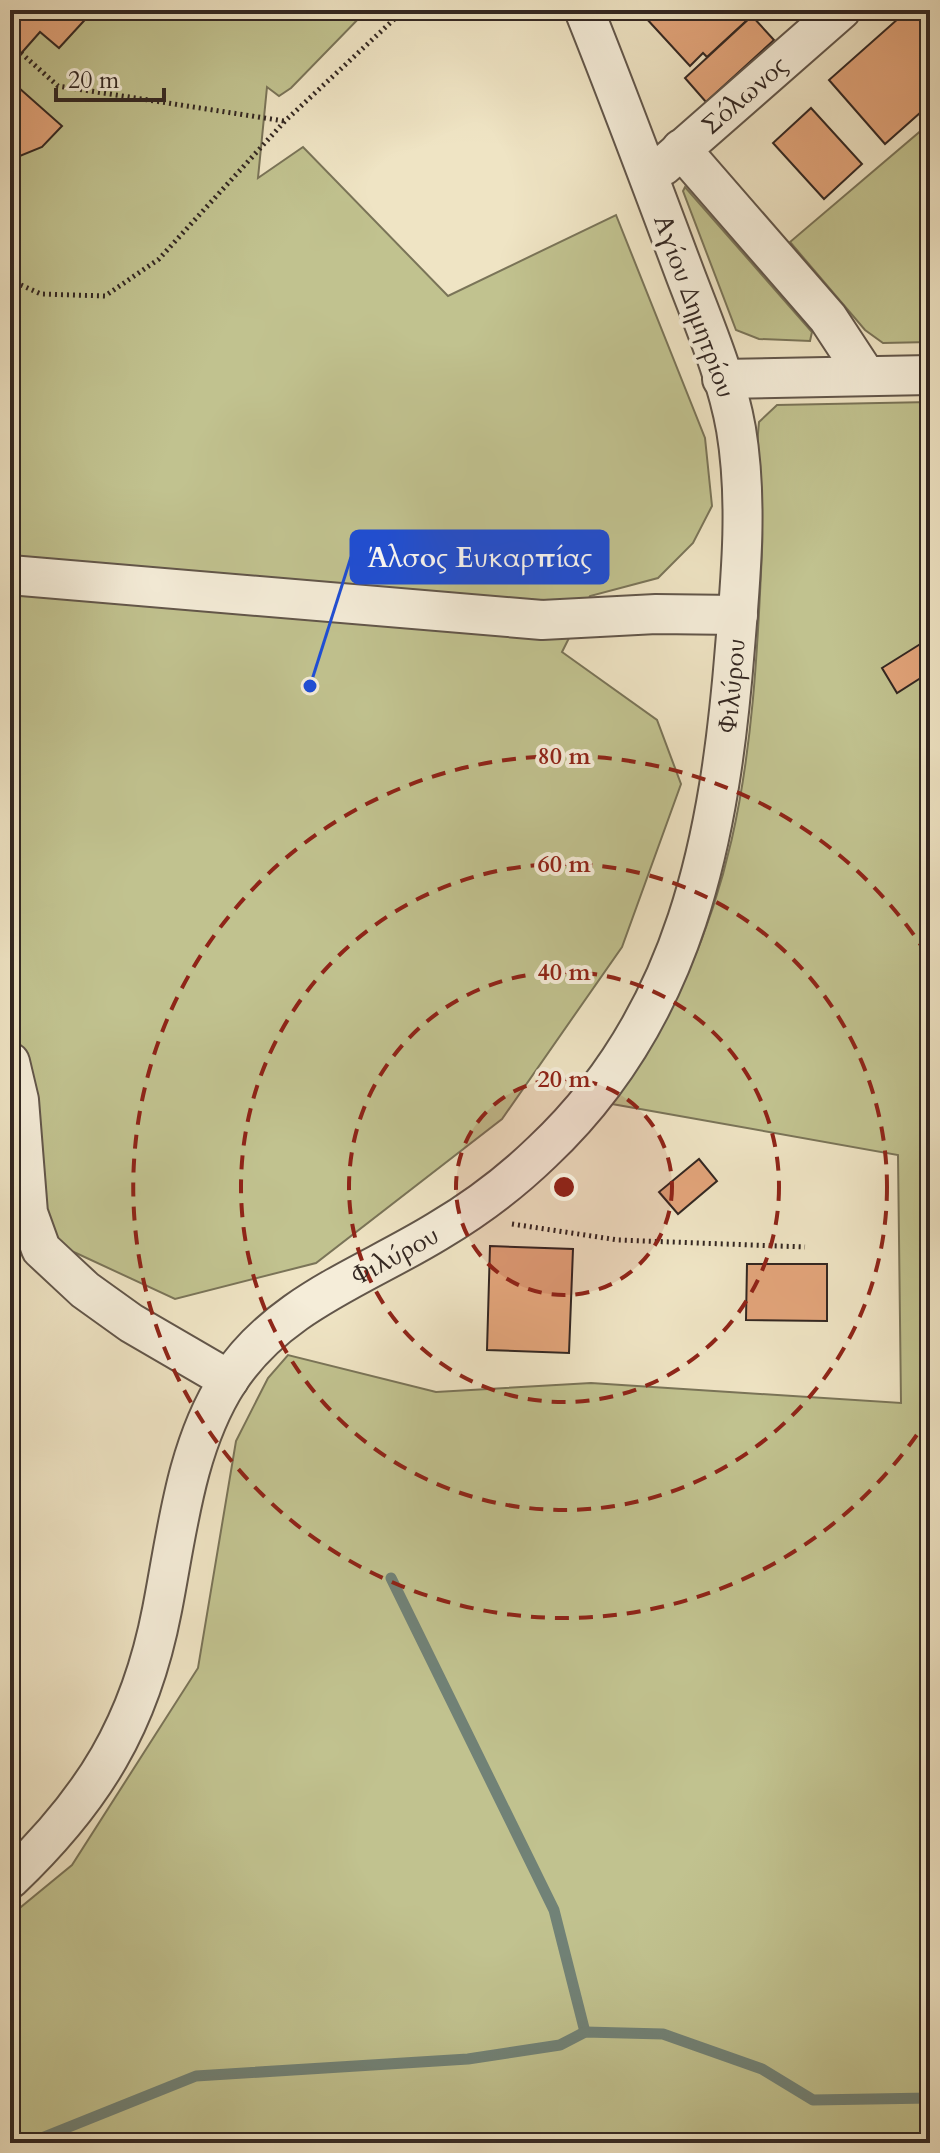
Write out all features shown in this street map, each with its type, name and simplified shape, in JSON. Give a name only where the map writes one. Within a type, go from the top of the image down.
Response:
[{"type":"street","name":"Αγίου Δημητρίου","points":[[584,10],[722,379],[736,431],[741,486],[738,615]]},
{"type":"street","name":"Σόλωνος","points":[[649,178],[841,10]]},
{"type":"street","points":[[681,149],[808,293],[845,341],[866,376]]},
{"type":"street","points":[[722,379],[930,375]]},
{"type":"street","points":[[10,575],[542,620],[656,614],[738,615]]},
{"type":"street","name":"Φιλύρου","points":[[10,1879],[75,1810],[120,1742],[140,1695],[155,1645],[176,1532],[200,1438],[229,1380],[292,1313],[323,1292],[438,1231],[483,1201],[542,1153],[592,1097],[625,1051],[670,969],[697,897],[721,791],[738,615]]},
{"type":"street","points":[[10,1062],[19,1100],[28,1213],[41,1249],[85,1290],[131,1323],[229,1380]]},
{"type":"path","points":[[10,280],[41,294],[105,296],[159,259],[285,121],[404,10]]},
{"type":"path","points":[[21,53],[58,86],[285,121]]},
{"type":"path","points":[[483,1201],[508,1222],[533,1229],[626,1241],[805,1247]]},
{"type":"green space","points":[[10,10],[367,10],[291,88],[279,96],[267,87],[258,178],[303,147],[448,296],[616,215],[705,438],[712,506],[693,543],[658,578],[590,596],[562,652],[657,720],[681,784],[622,947],[502,1119],[316,1263],[175,1299],[76,1253],[10,1228]]},
{"type":"green space","points":[[930,123],[930,342],[883,343],[865,330],[790,242]]},
{"type":"green space","points":[[685,187],[812,332],[810,341],[759,339],[736,330],[683,191]]},
{"type":"green space","points":[[930,402],[930,2143],[10,2143],[10,1916],[72,1865],[198,1668],[236,1441],[268,1378],[288,1355],[436,1392],[591,1383],[901,1403],[898,1155],[612,1104],[655,1038],[688,972],[713,906],[732,840],[753,701],[758,627],[762,534],[759,422],[777,405]]},
{"type":"building","points":[[10,10],[93,11],[59,48],[40,32],[10,66]]},
{"type":"building","points":[[653,10],[758,10],[707,57],[703,53],[690,66],[645,17]]},
{"type":"building","points":[[908,10],[930,10],[930,104],[885,144],[829,80]]},
{"type":"building","points":[[752,16],[774,40],[706,102],[685,78]]},
{"type":"building","points":[[10,80],[62,126],[42,147],[10,160]]},
{"type":"building","points":[[811,108],[862,164],[824,199],[773,143]]},
{"type":"building","points":[[930,638],[930,672],[897,693],[882,668]]},
{"type":"building","points":[[699,1159],[717,1181],[678,1214],[659,1192]]},
{"type":"building","points":[[490,1246],[573,1249],[569,1353],[487,1350]]},
{"type":"building","points":[[747,1264],[827,1264],[827,1321],[746,1320]]},
{"type":"waterway","points":[[391,1578],[554,1910],[585,2032]]},
{"type":"waterway","points":[[29,2143],[196,2076],[468,2059],[560,2045],[585,2032],[663,2034],[762,2069],[813,2100],[930,2098]]},
{"type":"place","name":"Άλσος Ευκαρπίας","points":[[310,686]]}]
